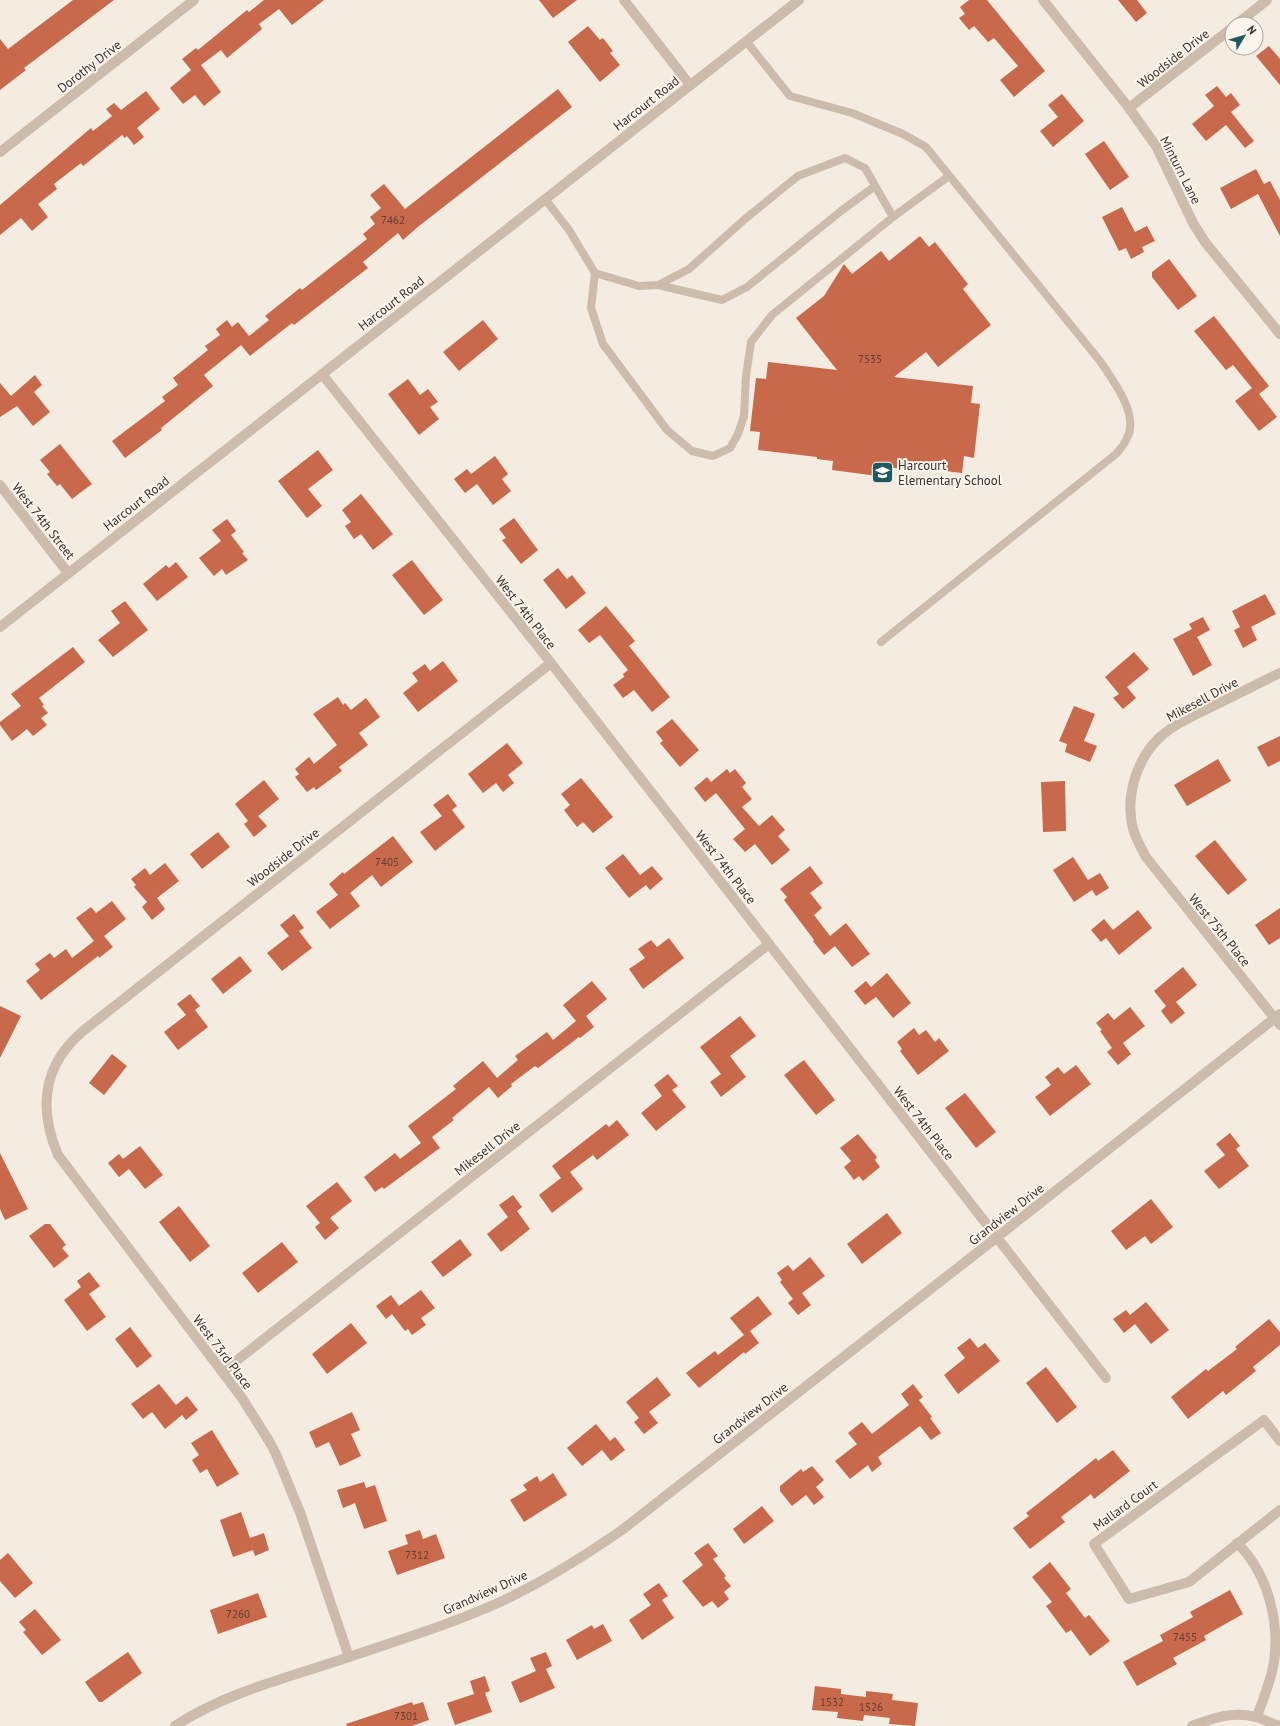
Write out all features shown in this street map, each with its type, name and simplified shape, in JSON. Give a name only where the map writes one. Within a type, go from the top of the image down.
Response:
[{"type":"street","name":"Dorothy Drive","points":[[0,152],[194,0]]},
{"type":"street","points":[[624,0],[690,85]]},
{"type":"street","name":"Harcourt Road","points":[[0,627],[799,0]]},
{"type":"street","name":"Minturn Lane","points":[[1043,0],[1129,108],[1156,146],[1193,223],[1205,242],[1280,334]]},
{"type":"street","points":[[1247,16],[1267,0]]},
{"type":"street","name":"Woodside Drive","points":[[1129,108],[1224,34]]},
{"type":"street","name":"West 74th Place","points":[[322,374],[551,663],[1106,1378]]},
{"type":"street","name":"West 74th Street","points":[[0,485],[68,573]]},
{"type":"street","name":"Woodside Drive","points":[[48,1084],[58,1058],[82,1030],[551,663]]},
{"type":"street","name":"Mikesell Drive","points":[[1142,850],[1133,829],[1130,806],[1132,790],[1142,762],[1154,744],[1176,725],[1280,673]]},
{"type":"street","name":"West 75th Place","points":[[1142,850],[1190,915],[1278,1019]]},
{"type":"street","name":"Mikesell Drive","points":[[222,1372],[769,944]]},
{"type":"street","name":"Grandview Drive","points":[[175,1726],[202,1710],[239,1694],[446,1624],[480,1610],[541,1581],[586,1554],[622,1530],[1278,1019]]},
{"type":"street","name":"West 73rd Place","points":[[48,1084],[46,1106],[49,1128],[58,1155],[242,1398],[276,1454],[301,1515],[349,1657]]},
{"type":"street","name":"Mallard Court","points":[[1280,1441],[1264,1420],[1094,1544],[1129,1599],[1189,1582],[1280,1510]]},
{"type":"street","points":[[1237,1543],[1252,1560],[1266,1587],[1271,1601],[1276,1631],[1275,1660],[1257,1717]]},
{"type":"street","points":[[1192,1726],[1212,1718],[1242,1714],[1257,1717],[1280,1726]]},
{"type":"lane","points":[[746,42],[790,96],[852,113],[903,134],[926,147],[1100,361],[1124,398],[1130,420],[1128,437],[1116,454],[881,642]]},
{"type":"lane","points":[[658,285],[689,269],[745,219],[798,176],[845,158],[865,168],[892,217]]},
{"type":"lane","points":[[545,199],[569,230],[595,273],[591,308],[603,344],[668,430],[692,451],[712,456],[730,448],[738,434],[744,416],[746,376],[751,342],[772,316],[892,217],[949,176]]},
{"type":"lane","points":[[595,273],[639,286],[658,285],[722,300],[747,287],[875,186]]},
{"type":"building","points":[[73,0],[114,0],[24,68],[26,70],[0,90],[0,39],[8,49]]},
{"type":"building","points":[[264,0],[324,0],[292,25],[279,9],[259,24],[262,29],[227,58],[221,50],[201,65],[221,92],[204,106],[195,95],[183,104],[170,88],[191,70],[182,59],[196,48],[198,50],[247,10],[249,12]]},
{"type":"building","points":[[539,0],[577,0],[553,18]]},
{"type":"building","points":[[969,0],[987,0],[1045,71],[1014,97],[1000,80],[1018,66],[994,38],[988,42],[974,26],[969,30],[959,18],[965,14],[960,7]]},
{"type":"building","points":[[1118,0],[1137,0],[1147,13],[1136,22]]},
{"type":"building","points":[[588,26],[600,40],[603,38],[613,51],[610,53],[620,65],[600,82],[568,42]]},
{"type":"building","points":[[1269,46],[1280,59],[1280,85],[1256,56],[1264,56],[1264,50]]},
{"type":"building","points":[[1217,86],[1226,97],[1231,93],[1240,105],[1231,112],[1254,141],[1245,148],[1226,125],[1206,141],[1192,124],[1214,106],[1205,95]]},
{"type":"building","points":[[558,89],[572,107],[403,240],[398,233],[363,262],[368,268],[294,325],[292,323],[250,356],[241,345],[204,375],[213,386],[161,428],[162,430],[125,458],[112,441],[165,401],[162,397],[178,385],[173,378],[208,350],[205,346],[220,335],[216,329],[227,320],[232,327],[238,322],[249,336],[269,320],[265,316],[300,288],[302,290],[367,239],[363,234],[375,224],[370,217],[381,208],[370,195],[384,184],[405,209]]},
{"type":"building","points":[[146,91],[160,109],[137,128],[144,137],[134,145],[127,136],[125,138],[122,135],[83,166],[81,163],[54,184],[57,189],[38,204],[48,217],[32,231],[21,218],[0,235],[0,205],[91,128],[93,131],[112,116],[106,109],[114,103],[121,110]]},
{"type":"building","points":[[1062,94],[1084,121],[1053,147],[1040,131],[1058,117],[1048,105]]},
{"type":"building","points":[[1104,141],[1129,177],[1110,190],[1085,154]]},
{"type":"building","points":[[1256,169],[1264,184],[1270,181],[1280,200],[1280,236],[1258,194],[1231,209],[1220,188]]},
{"type":"building","points":[[1122,207],[1135,232],[1147,226],[1155,241],[1142,247],[1144,252],[1131,259],[1126,248],[1119,251],[1102,217]]},
{"type":"building","points":[[920,236],[929,247],[935,242],[968,284],[963,289],[991,325],[938,367],[926,352],[894,377],[973,386],[971,403],[980,404],[974,458],[964,456],[962,473],[903,466],[903,469],[887,467],[885,477],[832,470],[833,461],[817,459],[817,457],[758,450],[760,432],[750,431],[756,378],[766,379],[768,362],[837,370],[796,318],[824,296],[844,264],[852,274],[881,251],[889,261]]},
{"type":"building","points":[[1169,259],[1197,296],[1178,310],[1152,277],[1152,272]]},
{"type":"building","points":[[1214,316],[1269,386],[1259,394],[1277,417],[1259,431],[1235,401],[1252,388],[1233,365],[1226,370],[1194,331]]},
{"type":"building","points":[[483,320],[498,339],[459,371],[443,352]]},
{"type":"building","points":[[35,375],[42,385],[34,392],[50,412],[33,426],[17,406],[0,417],[0,383],[11,396]]},
{"type":"building","points":[[408,379],[420,395],[428,389],[438,402],[430,407],[439,419],[419,435],[388,394]]},
{"type":"building","points":[[60,444],[92,484],[72,499],[60,484],[57,486],[47,474],[50,472],[40,460]]},
{"type":"building","points":[[318,450],[333,470],[308,489],[322,506],[307,518],[278,481]]},
{"type":"building","points":[[495,456],[508,474],[502,479],[511,491],[493,505],[477,484],[465,493],[454,479],[467,469],[471,474]]},
{"type":"building","points":[[361,494],[393,534],[373,550],[361,534],[354,539],[345,526],[351,522],[342,510]]},
{"type":"building","points":[[514,518],[538,550],[521,564],[502,540],[506,538],[499,529]]},
{"type":"building","points":[[227,519],[236,531],[231,535],[248,560],[226,575],[222,569],[214,576],[199,558],[221,541],[212,530]]},
{"type":"building","points":[[412,560],[443,600],[424,615],[392,575]]},
{"type":"building","points":[[176,562],[188,577],[157,601],[143,584],[166,565],[169,568]]},
{"type":"building","points":[[558,568],[567,579],[572,575],[586,593],[566,609],[543,580]]},
{"type":"building","points":[[1265,594],[1276,614],[1251,627],[1257,640],[1243,648],[1234,630],[1240,627],[1232,611]]},
{"type":"building","points":[[125,601],[148,630],[113,657],[98,640],[120,623],[111,611]]},
{"type":"building","points":[[606,606],[635,641],[629,646],[670,697],[652,712],[634,690],[623,698],[613,685],[624,677],[623,674],[628,670],[600,635],[589,643],[578,630]]},
{"type":"building","points":[[1203,617],[1210,630],[1197,637],[1212,665],[1193,676],[1173,639],[1192,629],[1189,624]]},
{"type":"building","points":[[73,647],[85,662],[39,698],[44,705],[42,706],[48,713],[41,718],[47,725],[33,736],[27,729],[12,741],[0,725],[0,722],[21,706],[11,694]]},
{"type":"building","points":[[1134,652],[1149,669],[1127,687],[1136,698],[1123,709],[1113,698],[1119,694],[1105,677]]},
{"type":"building","points":[[443,661],[458,681],[418,712],[403,693],[418,681],[412,673],[425,664],[430,671]]},
{"type":"building","points":[[338,697],[343,705],[345,703],[351,710],[366,698],[380,717],[359,733],[368,745],[339,767],[342,771],[316,790],[314,787],[307,792],[295,777],[299,774],[295,769],[309,757],[314,764],[337,745],[313,714]]},
{"type":"building","points":[[1074,706],[1095,714],[1084,741],[1097,746],[1090,762],[1065,752],[1067,744],[1059,741]]},
{"type":"building","points":[[672,719],[699,750],[680,767],[660,743],[663,741],[656,732]]},
{"type":"building","points":[[1280,736],[1280,761],[1268,767],[1257,747]]},
{"type":"building","points":[[507,743],[523,763],[508,775],[514,783],[503,792],[496,783],[483,793],[468,774]]},
{"type":"building","points":[[1218,759],[1231,781],[1187,806],[1174,785]]},
{"type":"building","points":[[727,769],[730,773],[735,769],[746,783],[742,787],[752,799],[742,807],[759,826],[772,815],[785,830],[778,836],[790,850],[772,865],[755,844],[745,852],[733,839],[745,829],[716,793],[705,802],[694,788],[707,777],[711,782]]},
{"type":"building","points":[[581,778],[613,817],[593,833],[583,822],[577,827],[564,810],[570,805],[561,794]]},
{"type":"building","points":[[264,780],[279,799],[258,816],[267,826],[254,837],[244,824],[248,821],[235,804]]},
{"type":"building","points":[[1065,781],[1066,831],[1043,832],[1041,782]]},
{"type":"building","points":[[448,794],[457,806],[452,810],[465,827],[435,851],[420,832],[442,816],[433,805]]},
{"type":"building","points":[[218,832],[230,847],[202,869],[190,854]]},
{"type":"building","points":[[393,836],[413,862],[381,887],[372,875],[350,893],[360,906],[330,929],[316,912],[338,895],[329,884]]},
{"type":"building","points":[[1215,840],[1247,880],[1228,895],[1195,856]]},
{"type":"building","points":[[623,854],[640,875],[652,866],[663,879],[650,890],[646,885],[629,898],[605,868]]},
{"type":"building","points":[[1073,857],[1088,880],[1100,873],[1109,888],[1096,896],[1092,890],[1074,902],[1053,870]]},
{"type":"building","points":[[165,863],[179,881],[157,898],[165,909],[152,920],[142,907],[147,902],[134,887],[136,885],[131,879],[145,868],[150,875]]},
{"type":"building","points":[[810,866],[823,883],[810,893],[822,908],[814,915],[830,936],[846,923],[870,954],[852,967],[835,946],[824,955],[784,900],[787,897],[780,889]]},
{"type":"building","points":[[112,901],[126,919],[104,936],[113,947],[99,958],[98,956],[41,1000],[26,981],[40,970],[35,964],[50,953],[54,958],[66,949],[72,958],[94,941],[76,918],[91,907],[96,913]]},
{"type":"building","points":[[1280,908],[1280,938],[1269,945],[1255,925]]},
{"type":"building","points":[[1138,910],[1152,928],[1119,955],[1106,938],[1101,942],[1091,930],[1104,919],[1113,930]]},
{"type":"building","points":[[294,914],[304,928],[299,931],[312,948],[282,971],[267,953],[289,936],[280,925]]},
{"type":"building","points":[[669,938],[684,958],[643,989],[629,969],[645,958],[638,949],[651,940],[657,947]]},
{"type":"building","points":[[240,956],[252,971],[223,994],[211,979]]},
{"type":"building","points":[[1183,967],[1197,985],[1176,1002],[1185,1013],[1171,1024],[1161,1011],[1166,1006],[1154,991]]},
{"type":"building","points":[[887,973],[911,1003],[893,1018],[876,997],[865,1005],[854,991],[866,981],[871,987]]},
{"type":"building","points":[[592,981],[607,999],[586,1016],[594,1027],[538,1068],[535,1066],[511,1084],[512,1086],[498,1098],[489,1087],[452,1118],[454,1120],[432,1137],[440,1148],[384,1189],[382,1187],[375,1192],[364,1177],[395,1153],[400,1159],[421,1143],[408,1126],[456,1089],[453,1086],[483,1061],[497,1078],[518,1060],[515,1056],[547,1032],[553,1040],[576,1021],[563,1005]]},
{"type":"building","points":[[190,994],[200,1006],[195,1010],[208,1027],[178,1050],[164,1032],[186,1015],[177,1004]]},
{"type":"building","points":[[0,1006],[21,1016],[0,1058]]},
{"type":"building","points":[[1130,1007],[1145,1026],[1123,1043],[1131,1054],[1118,1065],[1107,1052],[1112,1048],[1100,1031],[1102,1030],[1096,1023],[1108,1013],[1114,1020]]},
{"type":"building","points":[[740,1016],[756,1036],[730,1056],[746,1077],[721,1097],[710,1082],[721,1074],[700,1047]]},
{"type":"building","points":[[914,1028],[919,1035],[926,1030],[935,1042],[939,1038],[949,1051],[918,1075],[900,1051],[902,1049],[897,1042]]},
{"type":"building","points":[[112,1054],[127,1066],[104,1095],[89,1083]]},
{"type":"building","points":[[804,1060],[835,1100],[816,1115],[784,1075]]},
{"type":"building","points":[[1076,1065],[1091,1084],[1050,1116],[1035,1097],[1051,1085],[1045,1077],[1058,1067],[1064,1074]]},
{"type":"building","points":[[668,1074],[678,1086],[672,1090],[686,1107],[656,1131],[641,1113],[662,1096],[654,1085]]},
{"type":"building","points":[[965,1093],[996,1132],[976,1148],[945,1108]]},
{"type":"building","points":[[617,1120],[629,1135],[597,1160],[593,1155],[570,1172],[583,1189],[552,1213],[539,1195],[561,1178],[552,1166],[606,1124],[609,1127]]},
{"type":"building","points":[[1230,1133],[1240,1146],[1236,1149],[1249,1166],[1219,1189],[1204,1171],[1225,1155],[1216,1144]]},
{"type":"building","points":[[858,1134],[877,1157],[875,1160],[880,1167],[863,1181],[859,1176],[854,1180],[844,1167],[851,1161],[840,1148]]},
{"type":"building","points":[[140,1146],[163,1175],[145,1189],[129,1169],[119,1177],[108,1163],[119,1154],[123,1159]]},
{"type":"building","points":[[0,1153],[28,1209],[5,1220],[0,1209]]},
{"type":"building","points":[[337,1182],[352,1201],[330,1218],[339,1228],[325,1240],[315,1227],[320,1223],[306,1206]]},
{"type":"building","points":[[513,1195],[522,1207],[517,1211],[530,1229],[501,1252],[487,1234],[508,1217],[499,1205]]},
{"type":"building","points":[[1151,1199],[1173,1227],[1151,1244],[1145,1236],[1126,1250],[1111,1231]]},
{"type":"building","points":[[179,1206],[210,1246],[190,1262],[159,1222]]},
{"type":"building","points":[[887,1213],[902,1233],[862,1264],[847,1244]]},
{"type":"building","points":[[45,1224],[50,1224],[66,1245],[62,1248],[69,1256],[54,1268],[29,1236]]},
{"type":"building","points":[[460,1239],[472,1255],[443,1277],[431,1262]]},
{"type":"building","points":[[282,1242],[298,1262],[258,1293],[242,1273]]},
{"type":"building","points":[[810,1257],[825,1276],[802,1293],[811,1305],[798,1315],[788,1303],[793,1299],[780,1282],[782,1280],[777,1273],[788,1265],[793,1271]]},
{"type":"building","points":[[89,1272],[100,1286],[89,1294],[106,1317],[87,1331],[64,1300],[81,1287],[77,1281]]},
{"type":"building","points":[[421,1290],[435,1308],[421,1318],[426,1325],[412,1335],[408,1329],[405,1331],[392,1314],[386,1319],[376,1306],[391,1295],[399,1306]]},
{"type":"building","points":[[758,1296],[772,1314],[750,1331],[759,1343],[745,1354],[744,1352],[699,1388],[686,1373],[715,1351],[718,1355],[744,1335],[730,1318]]},
{"type":"building","points":[[1146,1302],[1169,1330],[1151,1344],[1135,1324],[1124,1333],[1113,1319],[1126,1310],[1130,1315]]},
{"type":"building","points":[[1269,1319],[1280,1332],[1280,1345],[1253,1367],[1256,1371],[1226,1395],[1223,1391],[1188,1419],[1171,1397],[1206,1369],[1208,1371],[1237,1349],[1235,1347]]},
{"type":"building","points":[[351,1323],[367,1343],[327,1374],[312,1354]]},
{"type":"building","points":[[130,1327],[152,1356],[137,1368],[115,1339]]},
{"type":"building","points":[[970,1338],[978,1348],[985,1343],[1000,1361],[958,1394],[944,1375],[965,1358],[957,1348]]},
{"type":"building","points":[[1046,1367],[1077,1407],[1057,1423],[1026,1383]]},
{"type":"building","points":[[657,1377],[671,1395],[649,1412],[658,1423],[644,1434],[634,1422],[639,1418],[626,1402]]},
{"type":"building","points":[[159,1384],[176,1405],[187,1396],[198,1410],[186,1420],[182,1415],[165,1429],[152,1412],[143,1419],[131,1404]]},
{"type":"building","points":[[913,1384],[923,1397],[919,1400],[932,1417],[930,1418],[941,1433],[931,1440],[920,1426],[878,1457],[882,1464],[872,1472],[868,1465],[850,1479],[835,1461],[857,1444],[848,1433],[862,1422],[872,1434],[909,1405],[901,1394]]},
{"type":"building","points":[[352,1412],[360,1430],[351,1434],[361,1456],[340,1466],[329,1442],[316,1448],[309,1432]]},
{"type":"building","points":[[596,1424],[610,1441],[615,1437],[625,1450],[611,1461],[602,1450],[582,1466],[567,1448]]},
{"type":"building","points":[[212,1430],[239,1474],[217,1487],[207,1469],[200,1473],[192,1460],[199,1455],[191,1443]]},
{"type":"building","points":[[1113,1450],[1130,1471],[1094,1499],[1091,1494],[1061,1517],[1065,1522],[1030,1549],[1013,1528],[1029,1516],[1026,1513],[1096,1458],[1098,1461]]},
{"type":"building","points":[[812,1466],[824,1480],[816,1487],[824,1497],[814,1505],[806,1495],[792,1506],[780,1491],[780,1486],[801,1469],[803,1472]]},
{"type":"building","points":[[553,1473],[567,1495],[524,1522],[510,1500],[527,1490],[523,1485],[537,1476],[540,1482]]},
{"type":"building","points":[[364,1482],[366,1488],[375,1485],[387,1521],[364,1529],[355,1503],[343,1508],[337,1490]]},
{"type":"building","points":[[762,1506],[774,1521],[744,1544],[733,1529]]},
{"type":"building","points":[[241,1512],[250,1538],[264,1533],[269,1550],[255,1556],[253,1550],[233,1557],[220,1520]]},
{"type":"building","points":[[420,1530],[423,1539],[436,1534],[445,1558],[397,1575],[388,1551],[408,1544],[405,1535]]},
{"type":"building","points":[[708,1543],[718,1556],[713,1559],[726,1576],[724,1578],[731,1586],[724,1592],[729,1599],[718,1608],[712,1601],[703,1607],[682,1581],[703,1565],[694,1553]]},
{"type":"building","points":[[8,1553],[33,1583],[15,1598],[0,1581],[0,1560]]},
{"type":"building","points":[[1050,1562],[1071,1589],[1066,1593],[1085,1618],[1089,1615],[1110,1641],[1090,1656],[1071,1630],[1066,1633],[1046,1606],[1052,1602],[1032,1577]]},
{"type":"building","points":[[659,1583],[668,1596],[662,1600],[674,1618],[642,1640],[629,1620],[651,1605],[643,1594]]},
{"type":"building","points":[[1230,1590],[1243,1614],[1204,1636],[1206,1640],[1173,1658],[1177,1664],[1137,1686],[1123,1662],[1163,1641],[1160,1635],[1193,1617],[1190,1612]]},
{"type":"building","points":[[258,1593],[267,1617],[218,1634],[210,1610]]},
{"type":"building","points":[[35,1609],[61,1640],[42,1655],[23,1632],[26,1630],[19,1622]]},
{"type":"building","points":[[603,1624],[612,1641],[577,1660],[566,1640],[592,1625],[594,1629]]},
{"type":"building","points":[[128,1652],[142,1673],[102,1702],[99,1702],[85,1682]]},
{"type":"building","points":[[546,1652],[552,1666],[546,1669],[555,1688],[520,1703],[511,1682],[536,1671],[530,1658]]},
{"type":"building","points":[[485,1676],[490,1691],[485,1693],[492,1712],[455,1725],[447,1703],[474,1694],[470,1681]]},
{"type":"building","points":[[815,1686],[841,1689],[841,1694],[866,1697],[866,1691],[893,1694],[892,1700],[918,1703],[915,1726],[889,1724],[890,1718],[864,1715],[863,1721],[837,1718],[838,1712],[812,1710]]},
{"type":"building","points":[[412,1702],[413,1705],[423,1702],[429,1720],[412,1726],[347,1726],[346,1724]]},
{"type":"place","name":"Harcourt Elementary School","points":[[883,472]]}]
